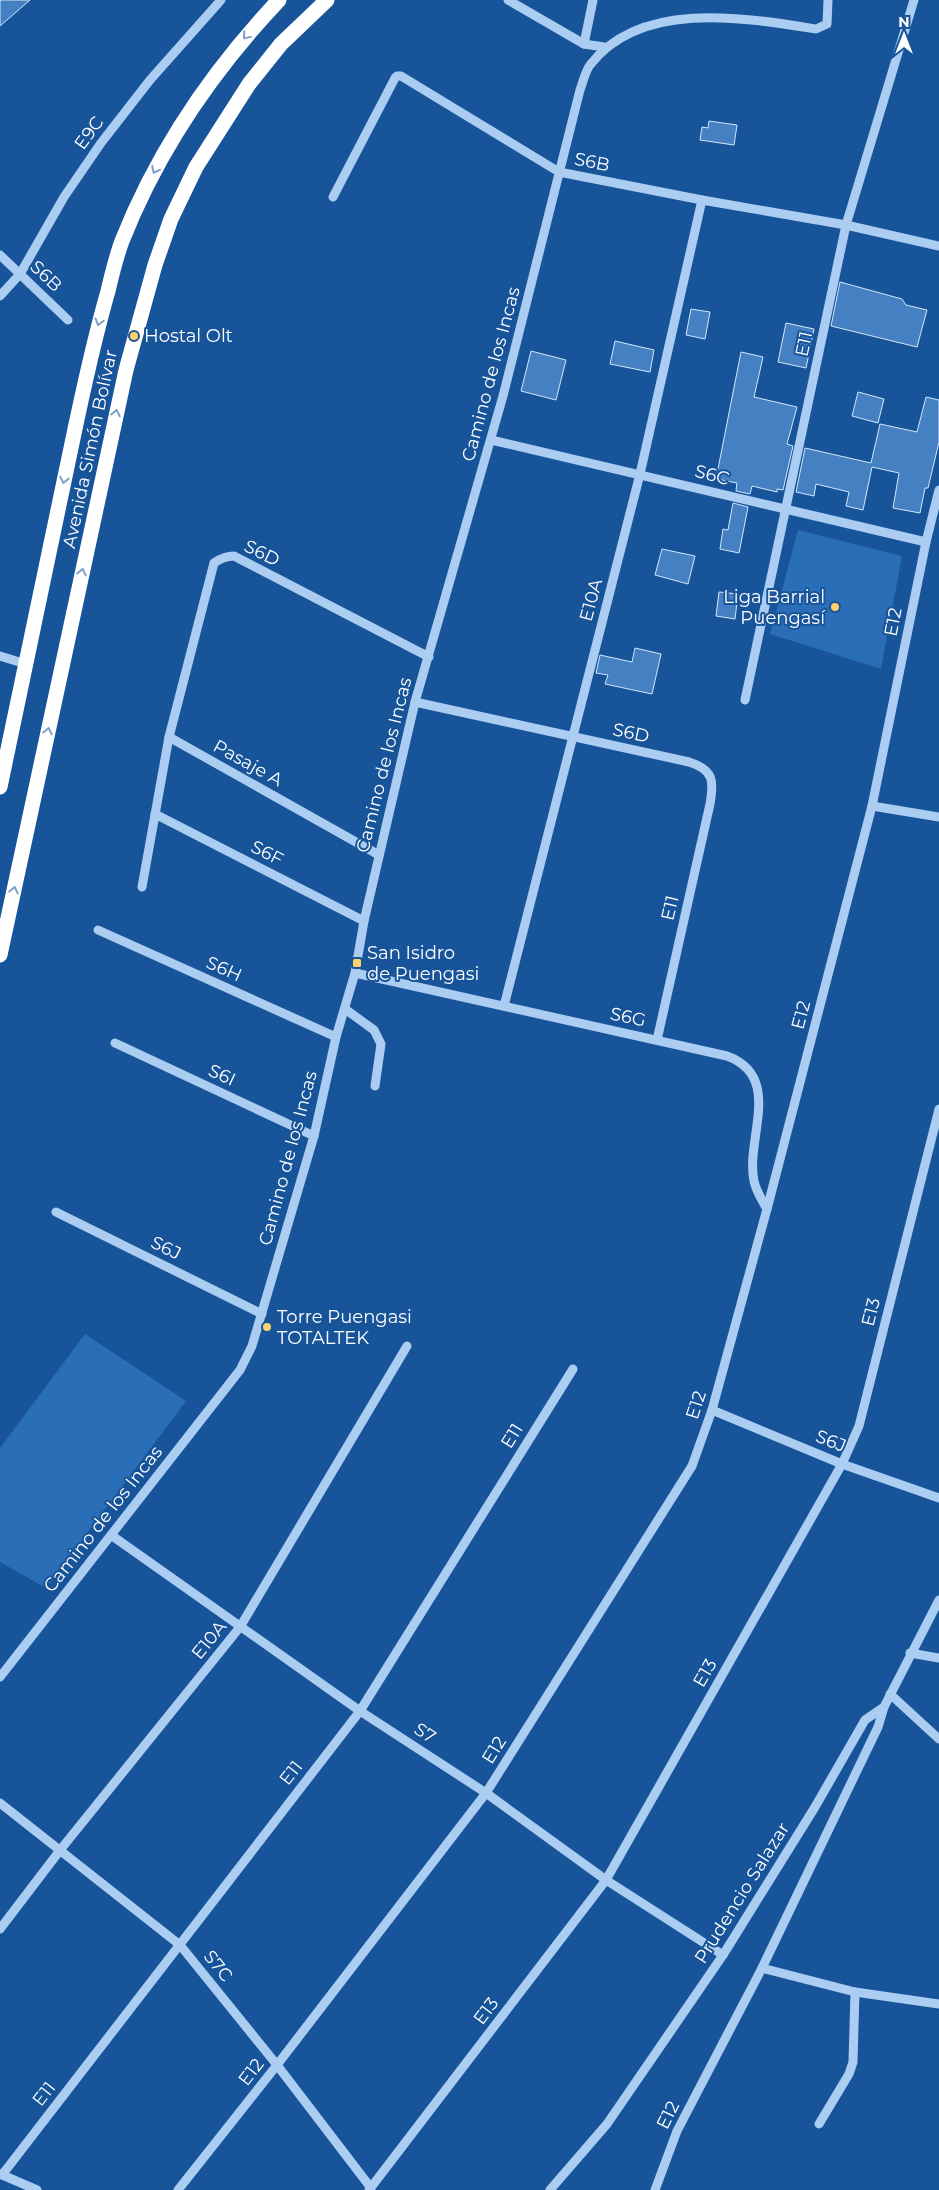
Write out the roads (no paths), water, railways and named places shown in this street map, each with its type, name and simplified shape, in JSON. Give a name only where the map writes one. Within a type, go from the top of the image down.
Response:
[{"type":"highway","name":"Avenida Simón Bolívar","points":[[0,787],[94,339],[121,244],[158,165],[193,105],[235,50],[279,0]]},
{"type":"highway","name":"Avenida Simón Bolívar","points":[[0,955],[126,370],[154,265],[171,219],[196,167],[244,92],[281,44],[327,0]]},
{"type":"street","name":"E9C","points":[[0,296],[20,274],[64,197],[101,143],[150,80],[221,0]]},
{"type":"street","points":[[508,0],[584,44],[604,47]]},
{"type":"street","points":[[584,44],[593,0]]},
{"type":"street","name":"Camino de los Incas","points":[[0,1677],[240,1370],[252,1346],[314,1136],[336,1037],[355,973],[364,921],[415,702],[491,440],[580,90],[590,65],[604,47],[642,19],[672,13],[701,12],[820,28],[827,24],[829,19],[828,0]]},
{"type":"street","name":"E11","points":[[745,700],[846,225],[914,0]]},
{"type":"street","name":"S6B","points":[[333,198],[397,76],[401,76],[559,172],[702,200],[846,225],[939,246]]},
{"type":"street","name":"E10A","points":[[504,1006],[640,474],[702,200]]},
{"type":"street","name":"S6B","points":[[0,255],[68,320]]},
{"type":"street","name":"S6C","points":[[491,440],[926,542]]},
{"type":"street","name":"E12","points":[[178,2190],[277,2065],[486,1793],[692,1466],[712,1410],[872,806],[926,542],[939,490]]},
{"type":"street","name":"S6D","points":[[169,737],[214,563],[226,556],[234,556],[429,657]]},
{"type":"street","points":[[0,656],[26,664]]},
{"type":"street","name":"S6D","points":[[415,702],[699,765],[710,776],[712,783]]},
{"type":"street","points":[[142,887],[169,737]]},
{"type":"street","name":"Pasaje A","points":[[169,737],[379,855]]},
{"type":"street","name":"E11","points":[[657,1040],[710,804],[712,783]]},
{"type":"street","points":[[872,806],[939,817]]},
{"type":"street","name":"S6F","points":[[155,814],[364,921]]},
{"type":"street","name":"S6H","points":[[98,930],[336,1037]]},
{"type":"street","name":"S6G","points":[[355,973],[739,1060],[751,1072],[759,1096],[753,1175],[757,1191],[767,1208]]},
{"type":"street","points":[[345,1008],[374,1030],[381,1044],[376,1086]]},
{"type":"street","name":"S6I","points":[[115,1043],[314,1136]]},
{"type":"street","name":"E13","points":[[370,2189],[606,1880],[842,1464],[859,1426],[939,1109]]},
{"type":"street","name":"S6J","points":[[56,1212],[262,1314]]},
{"type":"street","name":"E10A","points":[[0,1929],[240,1627],[407,1346]]},
{"type":"street","name":"E11","points":[[1,2174],[360,1711],[574,1369]]},
{"type":"street","name":"S6J","points":[[712,1410],[842,1464],[939,1498]]},
{"type":"street","name":"S7","points":[[111,1535],[360,1711],[486,1793],[606,1880],[722,1956]]},
{"type":"street","name":"Prudencio Salazar","points":[[550,2190],[607,2124],[722,1956],[816,1807],[866,1720],[884,1707],[910,1653],[939,1600]]},
{"type":"street","points":[[910,1653],[939,1658]]},
{"type":"street","points":[[890,1694],[939,1739]]},
{"type":"street","name":"E12","points":[[655,2190],[677,2131],[762,1968],[878,1727],[884,1707]]},
{"type":"street","name":"S7C","points":[[0,1802],[180,1945],[277,2065],[370,2189]]},
{"type":"street","points":[[762,1968],[855,1992],[939,2004]]},
{"type":"street","points":[[819,2124],[849,2074],[853,2062],[855,1992]]},
{"type":"street","points":[[1,2174],[37,2190]]},
{"type":"place","name":"Hostal Olt","points":[[134,336]]},
{"type":"place","name":"Liga Barrial Puengasí","points":[[835,607]]},
{"type":"place","name":"San Isidro de Puengasi","points":[[357,963]]},
{"type":"place","name":"Torre Puengasi TOTALTEK","points":[[267,1327]]}]
